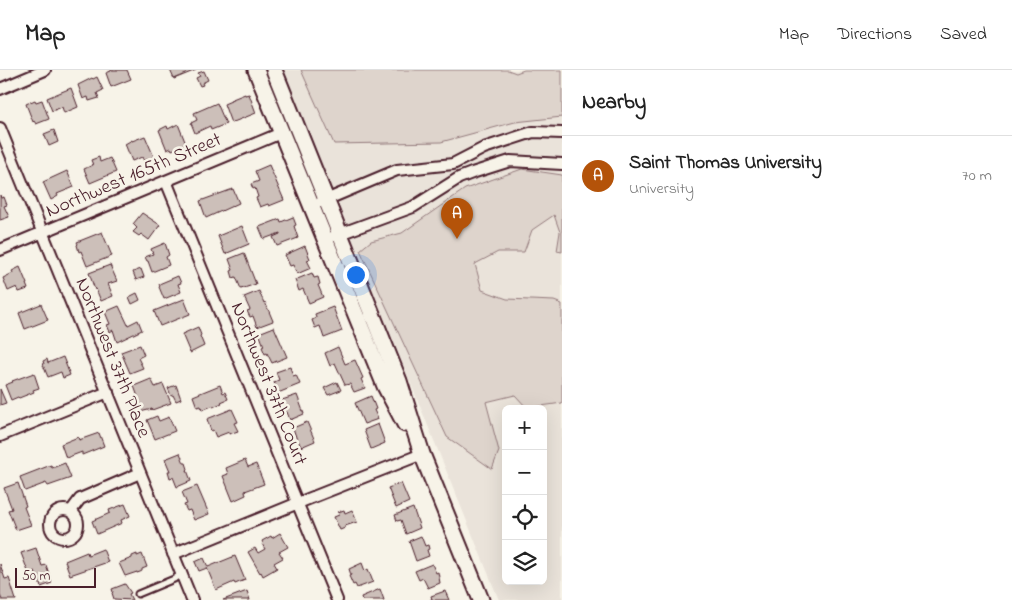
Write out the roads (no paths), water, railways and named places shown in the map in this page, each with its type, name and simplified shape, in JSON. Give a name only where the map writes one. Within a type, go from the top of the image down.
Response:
[{"type":"main road","points":[[256,70],[385,386],[422,454]]},
{"type":"main road","points":[[274,70],[399,381],[422,454],[481,600]]},
{"type":"street","points":[[0,89],[45,70]]},
{"type":"street","name":"Northwest 37th Place","points":[[0,128],[192,600]]},
{"type":"street","points":[[311,206],[397,170],[453,164],[484,148],[533,132],[562,133]]},
{"type":"street","name":"Northwest 165th Street","points":[[0,250],[281,133]]},
{"type":"street","points":[[325,240],[413,207],[472,172],[510,161],[562,164]]},
{"type":"street","points":[[453,164],[459,178]]},
{"type":"street","name":"Northwest 37th Court","points":[[166,181],[337,600]]},
{"type":"street","points":[[0,436],[108,392]]},
{"type":"street","points":[[173,554],[422,454]]},
{"type":"street","points":[[71,511],[80,499],[140,473]]},
{"type":"lane","points":[[138,594],[174,579],[181,574]]},
{"type":"place","name":"Saint Thomas University","points":[[457,239]]}]
